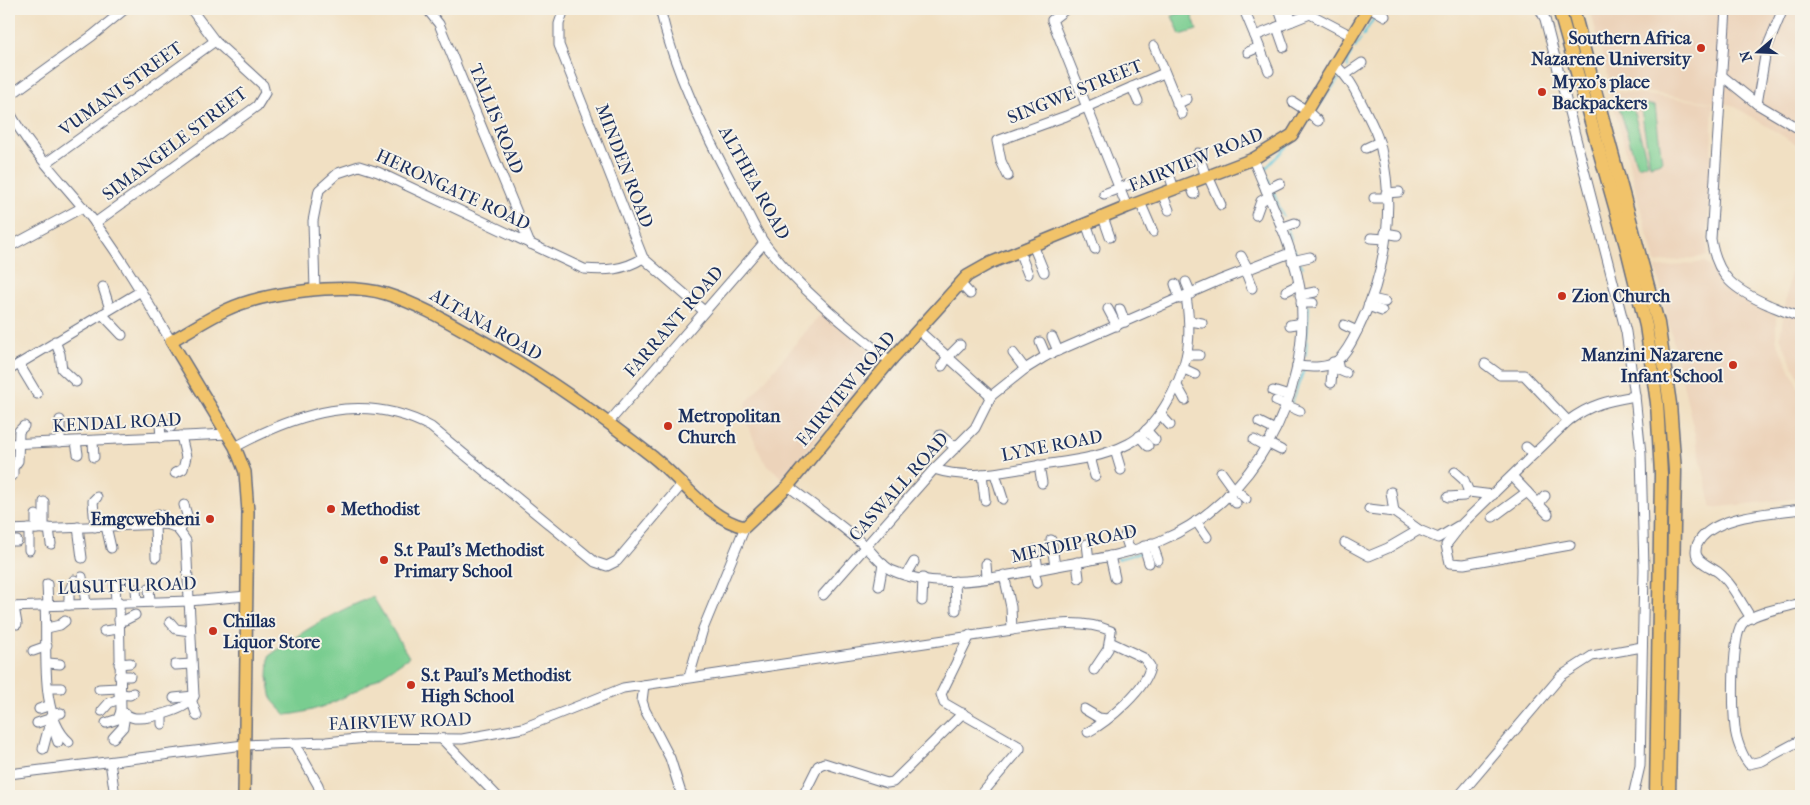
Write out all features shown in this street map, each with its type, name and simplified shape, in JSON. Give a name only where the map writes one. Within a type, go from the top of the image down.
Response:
[{"type":"highway","points":[[1560,9],[1646,326],[1657,403],[1661,474],[1656,796]]},
{"type":"highway","points":[[1573,9],[1658,323],[1670,404],[1675,470],[1669,796]]},
{"type":"main road","name":"FAIRVIEW ROAD","points":[[745,527],[788,486],[890,361],[960,283],[990,263],[1127,206],[1253,159],[1292,135],[1368,9]]},
{"type":"main road","name":"ALTANA ROAD","points":[[171,341],[227,309],[264,298],[315,290],[384,293],[410,302],[508,356],[609,422],[663,464],[725,521],[745,527]]},
{"type":"main road","points":[[171,341],[235,446],[244,472],[247,490],[244,796]]},
{"type":"street","points":[[9,96],[92,36],[125,9]]},
{"type":"street","points":[[191,9],[215,41]]},
{"type":"street","name":"TALLIS ROAD","points":[[427,9],[439,24],[530,244]]},
{"type":"street","name":"MINDEN ROAD","points":[[564,9],[559,24],[559,45],[643,258],[704,312]]},
{"type":"street","name":"ALTHEA ROAD","points":[[660,9],[679,73],[764,243],[796,279],[840,321],[890,361]]},
{"type":"street","points":[[1066,9],[1052,20],[1127,206]]},
{"type":"street","points":[[1372,9],[1384,16]]},
{"type":"street","points":[[1540,9],[1545,19],[1626,332],[1635,396],[1641,454],[1643,540],[1640,766],[1633,796]]},
{"type":"street","points":[[1726,9],[1712,240],[1714,258],[1725,278],[1743,294],[1801,317]]},
{"type":"street","points":[[1757,104],[1766,50],[1782,9]]},
{"type":"street","points":[[1283,10],[1284,47]]},
{"type":"street","points":[[1245,12],[1259,46],[1265,69]]},
{"type":"street","points":[[1255,36],[1284,24],[1305,20],[1310,14],[1316,12],[1322,25],[1352,36]]},
{"type":"street","name":"SIMANGELE STREET","points":[[95,223],[257,106],[265,93],[263,85],[215,41]]},
{"type":"street","name":"VUMANI STREET","points":[[46,163],[215,41]]},
{"type":"street","points":[[1154,46],[1163,69],[1172,81],[1177,104],[1182,114]]},
{"type":"street","points":[[1248,52],[1259,46]]},
{"type":"street","name":"SINGWE STREET","points":[[1008,176],[999,156],[997,141],[1087,107],[1132,87],[1144,87],[1171,62]]},
{"type":"street","points":[[1346,74],[1362,63]]},
{"type":"street","points":[[1331,383],[1335,362],[1350,344],[1370,302],[1385,236],[1386,196],[1382,153],[1379,142],[1356,89],[1346,74],[1334,64]]},
{"type":"street","points":[[1721,75],[1757,104],[1801,130]]},
{"type":"street","points":[[1132,87],[1138,101]]},
{"type":"street","points":[[1110,96],[1114,106]]},
{"type":"street","points":[[1177,104],[1187,99]]},
{"type":"street","points":[[1293,102],[1318,121]]},
{"type":"street","points":[[9,115],[95,223],[141,291],[171,341]]},
{"type":"street","points":[[1366,148],[1379,142]]},
{"type":"street","points":[[1198,153],[1221,205]]},
{"type":"street","name":"MENDIP ROAD","points":[[788,486],[866,547],[891,570],[923,578],[955,581],[987,578],[1110,556],[1148,545],[1196,522],[1232,491],[1256,463],[1275,430],[1286,405],[1302,342],[1300,294],[1291,257],[1253,159]]},
{"type":"street","name":"HERONGATE ROAD","points":[[315,290],[313,221],[319,190],[338,173],[359,166],[378,172],[584,269],[608,271],[634,264],[643,258]]},
{"type":"street","points":[[1169,174],[1174,189]]},
{"type":"street","points":[[1104,194],[1133,183]]},
{"type":"street","points":[[1190,183],[1194,194]]},
{"type":"street","points":[[1256,215],[1261,201],[1280,183]]},
{"type":"street","points":[[1374,198],[1399,192]]},
{"type":"street","points":[[1162,193],[1169,210]]},
{"type":"street","points":[[1140,202],[1153,232]]},
{"type":"street","points":[[9,248],[83,207]]},
{"type":"street","points":[[1103,216],[1110,237]]},
{"type":"street","points":[[1281,228],[1295,223]]},
{"type":"street","points":[[1086,224],[1095,249]]},
{"type":"street","points":[[1371,238],[1397,235]]},
{"type":"street","name":"FARRANT ROAD","points":[[609,422],[764,243]]},
{"type":"street","points":[[1033,246],[1044,272]]},
{"type":"street","points":[[1019,251],[1028,274]]},
{"type":"street","points":[[1241,256],[1252,288]]},
{"type":"street","points":[[918,330],[944,362],[969,377],[991,396],[1025,369],[1046,356],[1247,269],[1291,257],[1310,257]]},
{"type":"street","points":[[1186,282],[1186,296]]},
{"type":"street","points":[[960,283],[970,294]]},
{"type":"street","points":[[1174,284],[1186,296]]},
{"type":"street","points":[[103,287],[110,309]]},
{"type":"street","points":[[9,370],[54,341],[141,291]]},
{"type":"street","points":[[1286,291],[1300,294],[1315,292]]},
{"type":"street","points":[[1300,294],[1313,303]]},
{"type":"street","name":"LYNE ROAD","points":[[934,469],[951,475],[995,474],[1090,457],[1116,450],[1131,443],[1160,414],[1176,384],[1187,355],[1190,320],[1186,296]]},
{"type":"street","points":[[1370,302],[1383,306]]},
{"type":"street","points":[[1120,309],[1121,324]]},
{"type":"street","points":[[1108,310],[1121,324]]},
{"type":"street","points":[[102,314],[122,335]]},
{"type":"street","points":[[1190,320],[1202,323]]},
{"type":"street","points":[[1290,325],[1302,323]]},
{"type":"street","points":[[1344,325],[1357,331]]},
{"type":"street","points":[[1052,337],[1058,351]]},
{"type":"street","points":[[54,341],[60,354],[62,369],[76,382]]},
{"type":"street","points":[[1040,342],[1046,356]]},
{"type":"street","points":[[944,362],[960,345]]},
{"type":"street","points":[[1013,354],[1025,369]]},
{"type":"street","points":[[1187,355],[1198,355]]},
{"type":"street","points":[[1297,366],[1318,367],[1335,362]]},
{"type":"street","points":[[1335,362],[1339,370],[1346,373]]},
{"type":"street","points":[[19,364],[37,394]]},
{"type":"street","points":[[1485,364],[1500,375],[1524,375],[1568,421]]},
{"type":"street","points":[[1182,368],[1194,374]]},
{"type":"street","points":[[965,387],[969,377]]},
{"type":"street","points":[[1176,384],[1185,400]]},
{"type":"street","points":[[1272,392],[1289,396]]},
{"type":"street","name":"CASWALL ROAD","points":[[823,595],[934,469],[975,428],[991,396]]},
{"type":"street","points":[[1570,545],[1506,558],[1464,564],[1450,563],[1446,545],[1463,523],[1534,454],[1544,438],[1582,410],[1599,403],[1635,396]]},
{"type":"street","points":[[1276,402],[1300,411]]},
{"type":"street","points":[[235,446],[267,430],[335,409],[362,407],[411,416],[431,427],[595,562],[606,566],[617,561],[683,483]]},
{"type":"street","points":[[1160,414],[1170,425]]},
{"type":"street","points":[[60,420],[60,442]]},
{"type":"street","points":[[1259,422],[1275,430]]},
{"type":"street","points":[[161,438],[160,424],[166,423],[171,427]]},
{"type":"street","points":[[13,474],[13,468],[18,461],[13,444],[19,431],[24,426]]},
{"type":"street","points":[[1142,433],[1151,443]]},
{"type":"street","name":"KENDAL ROAD","points":[[13,444],[93,442],[228,434]]},
{"type":"street","points":[[940,435],[956,448]]},
{"type":"street","points":[[175,473],[183,470],[186,457],[181,436]]},
{"type":"street","points":[[1254,440],[1281,450]]},
{"type":"street","points":[[76,442],[78,454]]},
{"type":"street","points":[[93,442],[94,457]]},
{"type":"street","points":[[1526,448],[1534,454]]},
{"type":"street","points":[[1116,450],[1120,470]]},
{"type":"street","points":[[1090,457],[1095,476]]},
{"type":"street","points":[[1038,465],[1042,483]]},
{"type":"street","points":[[1221,472],[1232,491],[1236,503]]},
{"type":"street","points":[[1455,472],[1464,480],[1469,492]]},
{"type":"street","points":[[982,474],[985,500]]},
{"type":"street","points":[[995,474],[1003,499]]},
{"type":"street","points":[[1512,476],[1548,514]]},
{"type":"street","points":[[1232,491],[1246,499]]},
{"type":"street","points":[[1391,492],[1394,512]]},
{"type":"street","points":[[1448,497],[1464,496],[1469,492],[1493,495]]},
{"type":"street","points":[[1493,517],[1527,492]]},
{"type":"street","points":[[1538,504],[1545,496]]},
{"type":"street","points":[[95,526],[93,501],[97,497]]},
{"type":"street","points":[[29,550],[39,529],[44,502]]},
{"type":"street","points":[[180,531],[187,515],[184,505]]},
{"type":"street","points":[[1369,509],[1394,512],[1419,530],[1438,538],[1463,523]]},
{"type":"street","points":[[1751,618],[1724,577],[1697,556],[1695,550],[1700,538],[1708,531],[1734,519],[1801,509]]},
{"type":"street","points":[[151,547],[155,524],[161,515],[158,514]]},
{"type":"street","points":[[36,515],[39,529],[51,544]]},
{"type":"street","points":[[9,518],[12,535],[39,529],[155,524],[174,525],[180,531],[186,541],[193,699],[197,716]]},
{"type":"street","points":[[1196,522],[1207,537]]},
{"type":"street","points":[[155,524],[156,557]]},
{"type":"street","points":[[106,526],[111,548]]},
{"type":"street","points":[[78,527],[82,558]]},
{"type":"street","name":"FAIRVIEW ROAD","points":[[9,774],[244,745],[367,738],[462,740],[523,728],[609,692],[690,677],[703,630],[745,527]]},
{"type":"street","points":[[1345,543],[1369,556],[1419,530]]},
{"type":"street","points":[[1126,536],[1130,551]]},
{"type":"street","points":[[1051,540],[1056,566]]},
{"type":"street","points":[[1087,544],[1089,560]]},
{"type":"street","points":[[1148,545],[1158,560]]},
{"type":"street","points":[[1148,545],[1149,563]]},
{"type":"street","points":[[1035,550],[1038,583]]},
{"type":"street","points":[[1110,556],[1114,578]]},
{"type":"street","points":[[907,574],[914,562]]},
{"type":"street","points":[[1078,562],[1079,578]]},
{"type":"street","points":[[879,586],[883,564]]},
{"type":"street","points":[[986,564],[987,578]]},
{"type":"street","points":[[1004,575],[1012,630]]},
{"type":"street","points":[[922,600],[923,578]]},
{"type":"street","points":[[70,605],[69,592],[78,579],[86,603]]},
{"type":"street","points":[[955,581],[956,610]]},
{"type":"street","points":[[47,584],[48,704],[57,730],[69,742]]},
{"type":"street","points":[[113,738],[123,727],[123,713],[119,694],[119,664],[123,648],[115,585]]},
{"type":"street","points":[[148,588],[150,601]]},
{"type":"street","points":[[136,589],[137,602]]},
{"type":"street","name":"LUSUTFU ROAD","points":[[10,605],[47,606],[86,603],[189,601],[247,596]]},
{"type":"street","points":[[1801,603],[1751,618],[1743,623],[1736,639],[1735,730],[1749,764],[1754,764],[1801,740]]},
{"type":"street","points":[[10,605],[18,624]]},
{"type":"street","points":[[104,631],[119,625],[135,615]]},
{"type":"street","points":[[47,628],[60,625],[65,621]]},
{"type":"street","points":[[170,622],[176,630],[190,631]]},
{"type":"street","points":[[690,677],[970,635],[1084,624],[1100,626],[1111,632],[1110,642],[1094,670]]},
{"type":"street","points":[[970,635],[941,694],[944,703],[1020,747],[1019,751],[1001,769],[980,796]]},
{"type":"street","points":[[1088,732],[1100,726],[1142,686],[1149,675],[1150,666],[1144,658],[1110,642]]},
{"type":"street","points":[[33,651],[47,646]]},
{"type":"street","points":[[1459,796],[1561,676],[1592,656],[1642,647]]},
{"type":"street","points":[[119,664],[130,663]]},
{"type":"street","points":[[48,664],[60,664]]},
{"type":"street","points":[[176,665],[192,664]]},
{"type":"street","points":[[119,676],[130,676]]},
{"type":"street","points":[[644,685],[642,701],[645,710],[670,758],[684,796]]},
{"type":"street","points":[[48,688],[61,688]]},
{"type":"street","points":[[99,689],[119,694],[130,695],[133,693]]},
{"type":"street","points":[[102,711],[119,694]]},
{"type":"street","points":[[174,698],[193,699]]},
{"type":"street","points":[[123,713],[135,718],[162,714],[182,709],[193,699]]},
{"type":"street","points":[[39,709],[48,704]]},
{"type":"street","points":[[1084,709],[1099,718],[1107,719]]},
{"type":"street","points":[[106,723],[118,720],[123,713]]},
{"type":"street","points":[[803,796],[818,766],[824,763],[887,782],[893,782],[963,713]]},
{"type":"street","points":[[162,714],[162,724]]},
{"type":"street","points":[[135,718],[136,728]]},
{"type":"street","points":[[37,723],[49,719],[55,720]]},
{"type":"street","points":[[55,720],[55,742]]},
{"type":"street","points":[[43,749],[48,730],[55,720]]},
{"type":"street","points":[[442,739],[497,796]]},
{"type":"street","points":[[294,743],[318,785],[321,796]]},
{"type":"street","points":[[110,762],[115,796]]},
{"type":"shaded area","name":"Southern Africa Nazarene University","points":[[1590,9],[1801,9],[1801,147],[1732,105],[1611,87]]},
{"type":"shaded area","points":[[1610,91],[1713,103],[1707,256],[1655,263]]},
{"type":"shaded area","points":[[1801,229],[1801,383],[1780,337],[1797,232]]},
{"type":"shaded area","name":"Manzini Nazarene Infant School","points":[[1705,262],[1737,293],[1776,315],[1776,339],[1801,393],[1801,498],[1712,508],[1656,268]]},
{"type":"shaded area","points":[[823,311],[883,363],[782,478],[763,460],[745,419],[746,403]]},
{"type":"green space","points":[[1190,9],[1197,30],[1180,35],[1172,16]]},
{"type":"green space","points":[[1640,103],[1655,106],[1662,162],[1650,165]]},
{"type":"green space","points":[[1632,106],[1648,163],[1637,166],[1619,107]]},
{"type":"green space","points":[[373,597],[409,657],[351,694],[319,708],[286,715],[272,700],[268,677],[269,656],[319,623]]},
{"type":"waterway","points":[[1363,36],[1376,15]]},
{"type":"waterway","points":[[1355,48],[1361,39]]},
{"type":"waterway","points":[[1348,68],[1347,61],[1352,53]]},
{"type":"waterway","points":[[1314,111],[1340,78]]},
{"type":"waterway","points":[[1302,129],[1309,118]]},
{"type":"waterway","points":[[1270,184],[1265,170],[1291,142]]},
{"type":"waterway","points":[[1273,191],[1283,216]]},
{"type":"waterway","points":[[1288,229],[1291,239]]},
{"type":"waterway","points":[[1294,248],[1297,256]]},
{"type":"waterway","points":[[1299,262],[1303,267]]},
{"type":"waterway","points":[[1306,355],[1309,306]]},
{"type":"waterway","points":[[1292,402],[1304,370]]},
{"type":"waterway","points":[[1118,559],[1143,552]]},
{"type":"place","name":"Southern Africa Nazarene University","points":[[1701,48]]},
{"type":"place","name":"Myxo's place Backpackers","points":[[1542,92]]},
{"type":"place","name":"Zion Church","points":[[1562,296]]},
{"type":"place","name":"Manzini Nazarene Infant School","points":[[1733,365]]},
{"type":"place","name":"Metropolitan Church","points":[[668,426]]},
{"type":"place","name":"Methodist","points":[[331,509]]},
{"type":"place","name":"Emgcwebheni","points":[[210,519]]},
{"type":"place","name":"S.t Paul's Methodist Primary School","points":[[384,560]]},
{"type":"place","name":"Chillas Liquor Store","points":[[213,631]]},
{"type":"place","name":"S.t Paul's Methodist High School","points":[[411,685]]}]
